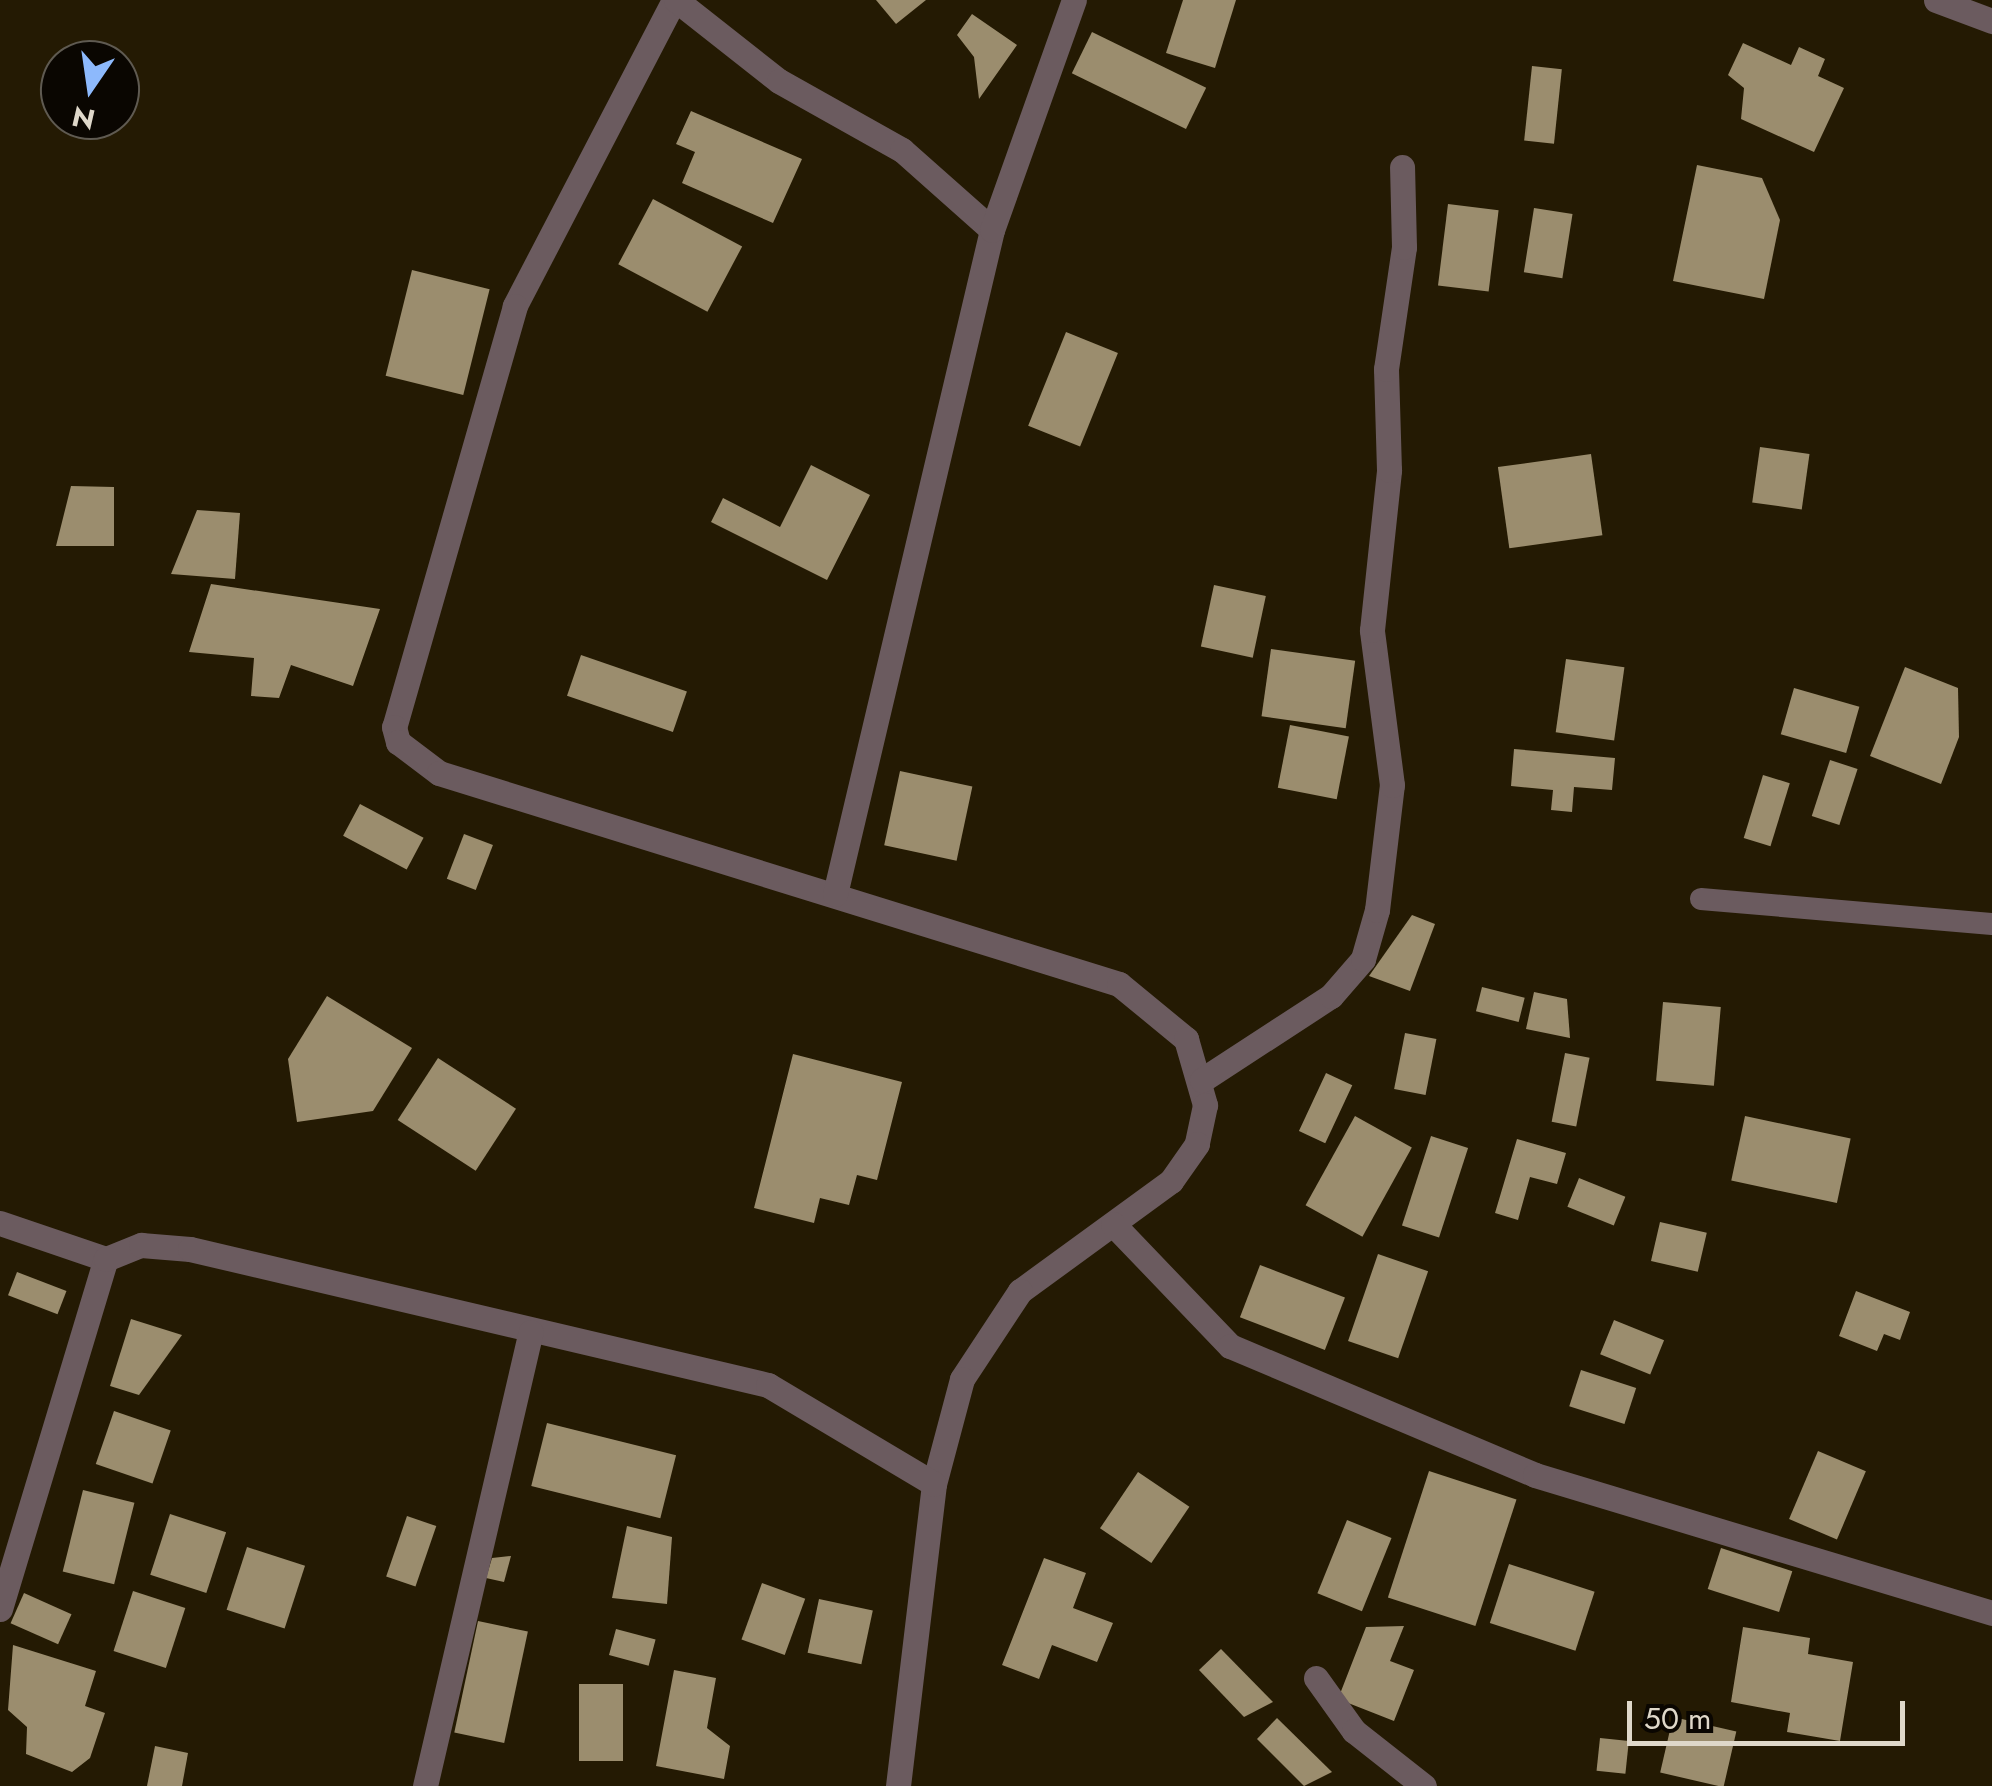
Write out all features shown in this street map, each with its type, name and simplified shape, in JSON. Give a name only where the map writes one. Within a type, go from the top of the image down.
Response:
[{"type":"street","points":[[898,1786],[934,1484],[962,1379],[1020,1291],[1172,1181],[1197,1144],[1202,1080],[1186,1038],[1119,984],[438,773],[404,753],[394,727],[515,306],[666,27],[675,0],[779,82],[902,150],[992,230]]},
{"type":"street","points":[[835,894],[992,230],[1074,0]]},
{"type":"street","points":[[1936,0],[1992,21]]},
{"type":"street","points":[[666,27],[698,16]]},
{"type":"street","points":[[1202,1080],[1330,996],[1362,959],[1378,910],[1392,785],[1372,630],[1389,470],[1386,370],[1404,247],[1402,167]]},
{"type":"street","points":[[0,1223],[106,1260],[141,1246],[190,1249],[768,1385],[934,1484]]},
{"type":"street","points":[[1113,1224],[1230,1346],[1536,1475],[1992,1612]]},
{"type":"street","points":[[0,1609],[106,1260]]},
{"type":"street","points":[[425,1786],[531,1332]]},
{"type":"street","points":[[1316,1678],[1354,1731],[1424,1786]]},
{"type":"lane","points":[[1701,899],[1992,924]]},
{"type":"building","points":[[876,0],[926,0],[896,24]]},
{"type":"building","points":[[1183,0],[1236,0],[1215,68],[1166,53]]},
{"type":"building","points":[[972,14],[1017,45],[979,99],[974,57],[957,35]]},
{"type":"building","points":[[1092,32],[1206,88],[1186,129],[1072,73]]},
{"type":"building","points":[[1743,43],[1791,65],[1799,47],[1825,59],[1818,76],[1844,88],[1814,152],[1741,119],[1744,88],[1728,75]]},
{"type":"building","points":[[1532,66],[1562,69],[1554,144],[1524,141]]},
{"type":"building","points":[[691,111],[802,159],[773,223],[682,183],[695,152],[676,144]]},
{"type":"building","points":[[1697,165],[1762,178],[1780,220],[1764,299],[1673,281]]},
{"type":"building","points":[[653,199],[742,246],[707,312],[618,264]]},
{"type":"building","points":[[1448,204],[1499,210],[1489,292],[1438,285]]},
{"type":"building","points":[[1534,208],[1573,214],[1562,278],[1524,272]]},
{"type":"building","points":[[412,270],[490,289],[463,395],[386,376]]},
{"type":"building","points":[[1066,332],[1118,353],[1080,447],[1028,426]]},
{"type":"building","points":[[1760,447],[1810,454],[1802,509],[1752,502]]},
{"type":"building","points":[[1591,454],[1602,535],[1509,548],[1498,467]]},
{"type":"building","points":[[811,465],[870,495],[827,580],[711,522],[723,498],[780,527]]},
{"type":"building","points":[[71,486],[114,487],[114,546],[56,546]]},
{"type":"building","points":[[197,510],[240,513],[235,579],[171,574]]},
{"type":"building","points":[[211,584],[380,609],[353,686],[291,665],[279,698],[251,696],[254,658],[189,652]]},
{"type":"building","points":[[1214,585],[1266,596],[1253,658],[1201,647]]},
{"type":"building","points":[[1271,649],[1355,661],[1346,728],[1262,716]]},
{"type":"building","points":[[581,655],[687,691],[673,732],[567,696]]},
{"type":"building","points":[[1566,659],[1624,667],[1614,740],[1556,732]]},
{"type":"building","points":[[1905,667],[1958,688],[1959,737],[1941,784],[1870,756]]},
{"type":"building","points":[[1794,688],[1859,707],[1846,753],[1781,734]]},
{"type":"building","points":[[1290,725],[1349,736],[1337,799],[1278,788]]},
{"type":"building","points":[[1514,749],[1615,758],[1612,790],[1574,787],[1572,812],[1551,810],[1553,790],[1511,786]]},
{"type":"building","points":[[1830,760],[1858,769],[1839,825],[1812,816]]},
{"type":"building","points":[[900,771],[972,786],[957,861],[884,845]]},
{"type":"building","points":[[1763,775],[1790,783],[1770,846],[1744,838]]},
{"type":"building","points":[[360,804],[424,838],[407,870],[343,836]]},
{"type":"building","points":[[464,834],[493,845],[476,890],[447,879]]},
{"type":"building","points":[[1412,915],[1435,924],[1410,991],[1369,976]]},
{"type":"building","points":[[1482,987],[1525,998],[1519,1022],[1476,1011]]},
{"type":"building","points":[[1534,992],[1567,999],[1570,1038],[1526,1029]]},
{"type":"building","points":[[327,996],[412,1048],[373,1111],[297,1122],[288,1059]]},
{"type":"building","points":[[1663,1002],[1721,1007],[1714,1086],[1656,1081]]},
{"type":"building","points":[[1405,1033],[1436,1039],[1426,1095],[1394,1089]]},
{"type":"building","points":[[1565,1053],[1590,1058],[1576,1126],[1552,1122]]},
{"type":"building","points":[[793,1054],[902,1082],[877,1180],[857,1175],[849,1205],[820,1198],[814,1223],[754,1208]]},
{"type":"building","points":[[438,1058],[516,1109],[476,1171],[398,1120]]},
{"type":"building","points":[[1326,1073],[1352,1085],[1325,1143],[1299,1131]]},
{"type":"building","points":[[1355,1116],[1412,1148],[1362,1237],[1306,1205]]},
{"type":"building","points":[[1745,1116],[1851,1138],[1837,1203],[1731,1181]]},
{"type":"building","points":[[1431,1136],[1468,1148],[1439,1237],[1402,1225]]},
{"type":"building","points":[[1517,1139],[1566,1153],[1557,1184],[1530,1177],[1518,1220],[1495,1213]]},
{"type":"building","points":[[1579,1178],[1625,1197],[1614,1225],[1567,1207]]},
{"type":"building","points":[[1660,1222],[1707,1233],[1698,1272],[1651,1261]]},
{"type":"building","points":[[1378,1254],[1428,1271],[1398,1358],[1348,1341]]},
{"type":"building","points":[[1260,1265],[1345,1298],[1325,1350],[1240,1317]]},
{"type":"building","points":[[17,1272],[66,1291],[58,1314],[8,1295]]},
{"type":"building","points":[[1856,1291],[1910,1312],[1900,1340],[1884,1334],[1877,1351],[1839,1336]]},
{"type":"building","points":[[131,1319],[182,1335],[139,1395],[110,1386]]},
{"type":"building","points":[[1614,1320],[1664,1340],[1650,1375],[1600,1354]]},
{"type":"building","points":[[1581,1370],[1636,1388],[1624,1424],[1569,1406]]},
{"type":"building","points":[[114,1411],[171,1431],[152,1483],[96,1464]]},
{"type":"building","points":[[547,1423],[676,1455],[660,1518],[531,1486]]},
{"type":"building","points":[[1818,1451],[1866,1471],[1837,1539],[1789,1519]]},
{"type":"building","points":[[1429,1471],[1516,1499],[1475,1626],[1388,1597]]},
{"type":"building","points":[[1138,1472],[1189,1507],[1151,1563],[1100,1528]]},
{"type":"building","points":[[83,1490],[134,1503],[114,1584],[63,1572]]},
{"type":"building","points":[[170,1514],[226,1532],[206,1593],[150,1575]]},
{"type":"building","points":[[407,1516],[436,1526],[415,1587],[386,1577]]},
{"type":"building","points":[[1347,1520],[1392,1538],[1362,1611],[1317,1593]]},
{"type":"building","points":[[627,1526],[672,1537],[667,1604],[612,1598]]},
{"type":"building","points":[[247,1547],[305,1566],[285,1629],[227,1610]]},
{"type":"building","points":[[1721,1548],[1792,1571],[1779,1612],[1708,1589]]},
{"type":"building","points":[[511,1556],[504,1582],[486,1578],[492,1558]]},
{"type":"building","points":[[1044,1558],[1086,1573],[1073,1608],[1113,1623],[1097,1662],[1052,1645],[1039,1679],[1002,1665]]},
{"type":"building","points":[[1509,1564],[1595,1592],[1575,1651],[1490,1623]]},
{"type":"building","points":[[762,1583],[805,1599],[785,1655],[741,1639]]},
{"type":"building","points":[[133,1591],[185,1608],[166,1668],[114,1651]]},
{"type":"building","points":[[24,1593],[72,1614],[58,1644],[11,1623]]},
{"type":"building","points":[[819,1599],[873,1610],[861,1664],[808,1653]]},
{"type":"building","points":[[478,1621],[528,1632],[504,1743],[454,1733]]},
{"type":"building","points":[[1404,1626],[1390,1661],[1414,1670],[1394,1721],[1338,1699],[1366,1627]]},
{"type":"building","points":[[1743,1627],[1810,1638],[1808,1654],[1853,1662],[1840,1741],[1787,1732],[1790,1713],[1731,1702]]},
{"type":"building","points":[[616,1629],[656,1640],[649,1666],[609,1655]]},
{"type":"building","points":[[13,1645],[96,1671],[85,1706],[105,1713],[90,1758],[72,1772],[26,1754],[27,1727],[8,1710]]},
{"type":"building","points":[[1221,1649],[1273,1702],[1244,1717],[1199,1670]]},
{"type":"building","points":[[674,1670],[716,1678],[707,1728],[730,1746],[724,1779],[656,1766]]},
{"type":"building","points":[[579,1684],[623,1684],[623,1761],[579,1761]]},
{"type":"building","points":[[1673,1717],[1736,1732],[1724,1786],[1660,1773]]},
{"type":"building","points":[[1277,1718],[1332,1772],[1304,1786],[1257,1739]]},
{"type":"building","points":[[1600,1738],[1629,1741],[1625,1774],[1597,1771]]},
{"type":"building","points":[[155,1746],[188,1753],[182,1786],[147,1786]]}]
